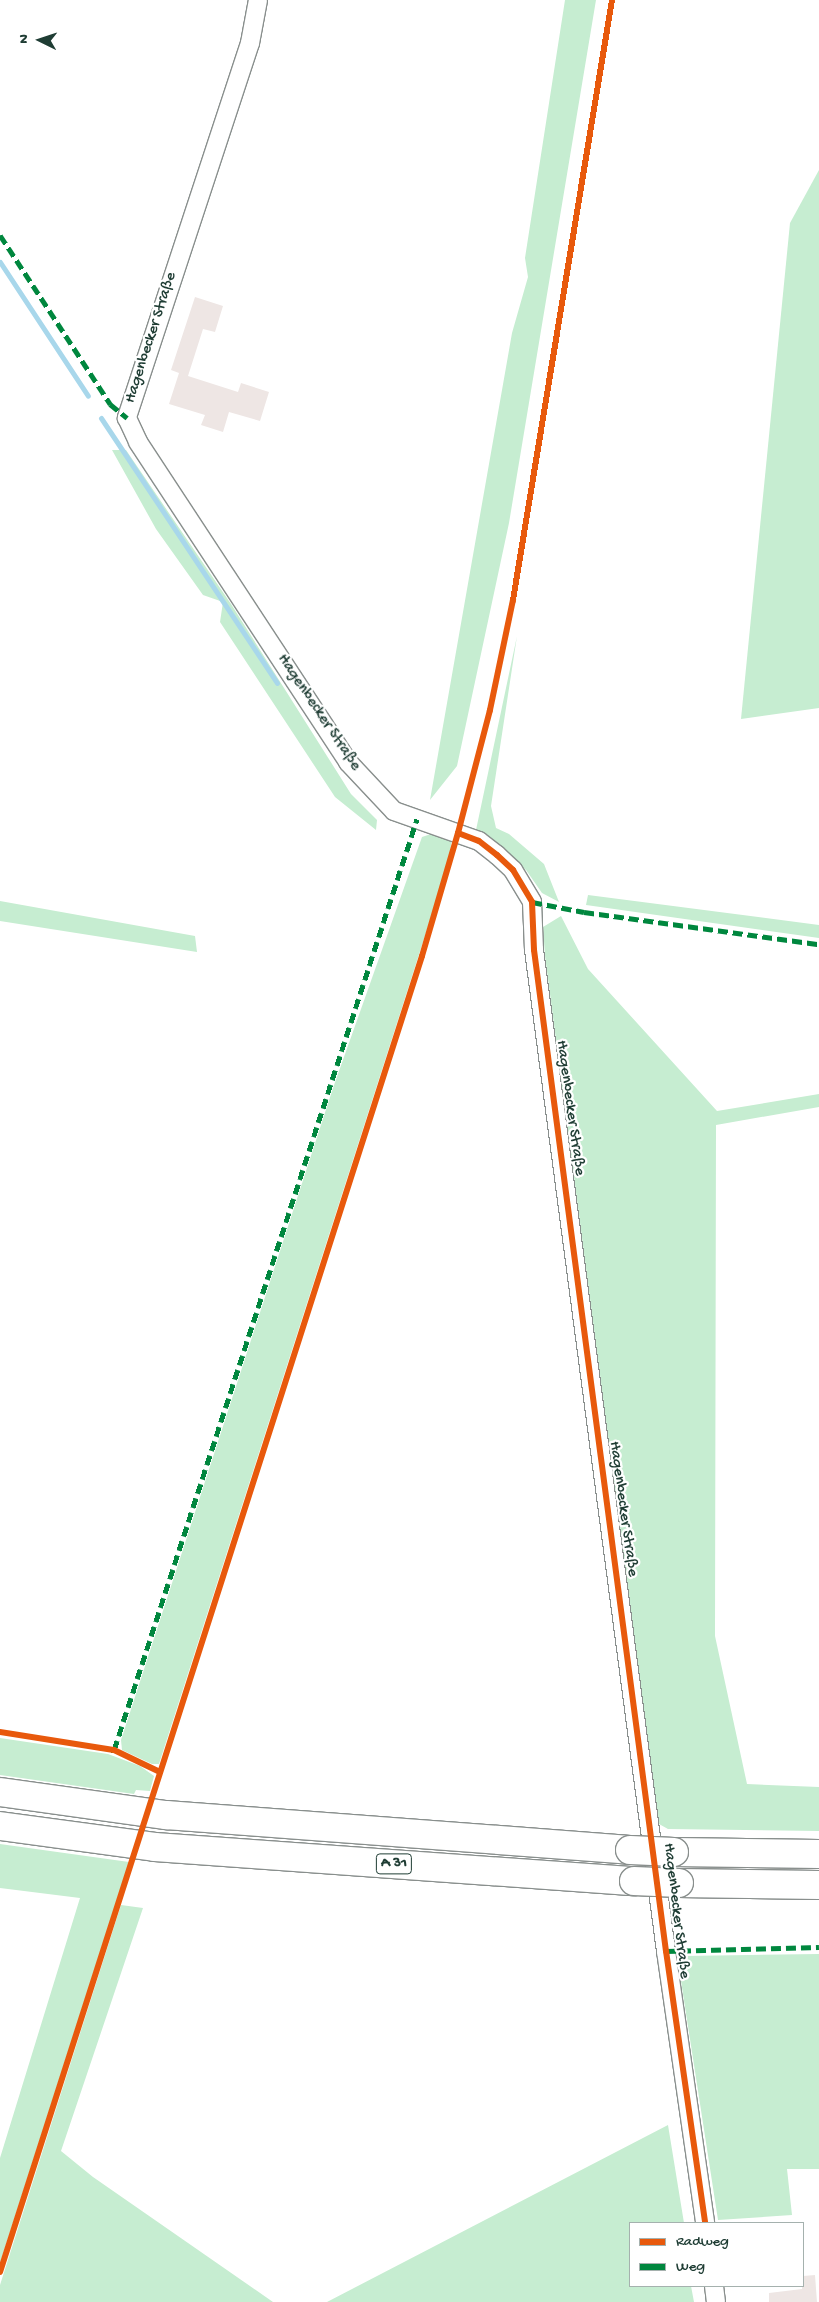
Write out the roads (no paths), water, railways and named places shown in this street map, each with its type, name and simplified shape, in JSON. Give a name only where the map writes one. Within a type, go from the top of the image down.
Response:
[{"type":"highway","name":"A 31","points":[[0,1792],[166,1815],[630,1850],[819,1854]]},
{"type":"highway","name":"A 31","points":[[0,1826],[121,1844],[155,1847],[634,1881],[819,1885]]},
{"type":"street","name":"Hagenbecker Straße","points":[[258,0],[250,43],[127,418],[138,442],[348,762],[394,811],[479,842],[497,854],[513,870],[532,902],[537,970],[666,1951],[705,2222]]},
{"type":"street","points":[[714,2287],[716,2302]]},
{"type":"waterway","points":[[0,262],[88,396]]},
{"type":"waterway","points":[[101,418],[277,683]]}]
